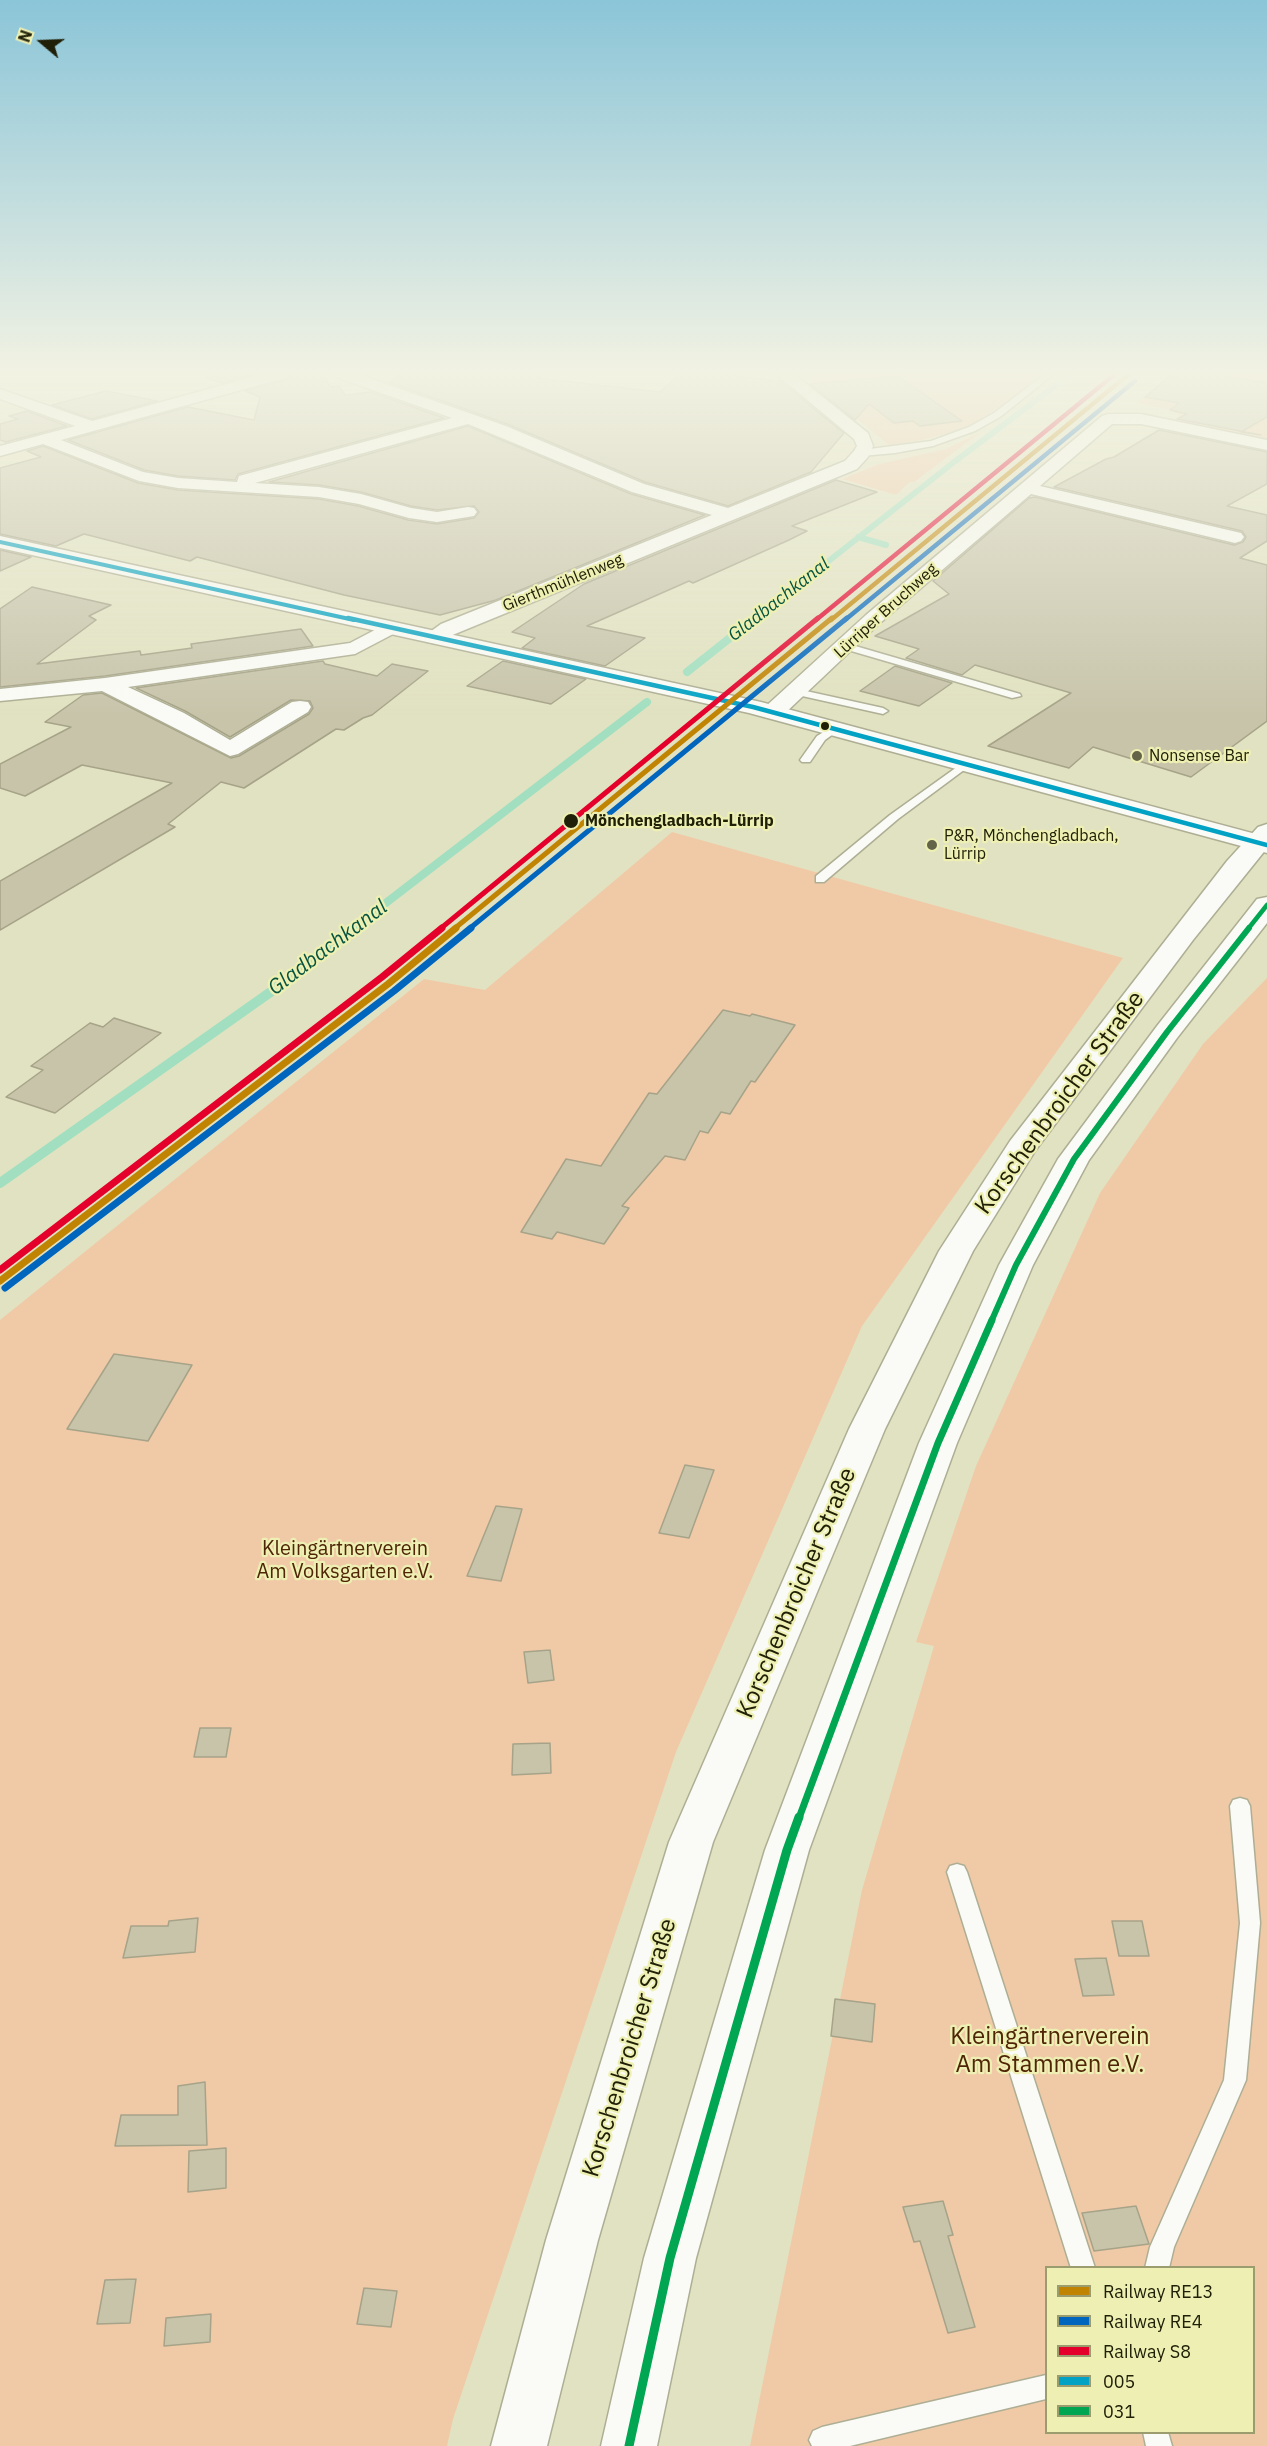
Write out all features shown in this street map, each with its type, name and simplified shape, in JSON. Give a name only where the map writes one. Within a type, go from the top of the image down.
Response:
[{"type":"main road","points":[[0,542],[773,712],[964,765],[1264,840]]},
{"type":"main road","name":"Korschenbroicher Straße","points":[[519,2446],[572,2240],[691,1842],[867,1428],[956,1251],[1021,1148],[1183,934],[1236,867],[1264,840]]},
{"type":"main road","points":[[629,2446],[670,2258],[787,1850],[938,1443],[1016,1264],[1074,1159],[1167,1032],[1267,905]]},
{"type":"street","points":[[251,488],[319,492],[361,499],[409,513],[436,517],[468,512]]},
{"type":"street","points":[[639,488],[731,515]]},
{"type":"street","name":"Gierthmühlenweg","points":[[433,637],[448,628],[795,488]]},
{"type":"street","name":"Lürriper Bruchweg","points":[[773,712],[845,646],[1028,488]]},
{"type":"street","points":[[1029,488],[1234,537]]},
{"type":"street","points":[[0,695],[105,684],[355,648],[390,628]]},
{"type":"street","points":[[105,684],[176,717],[230,749],[300,707]]},
{"type":"lane","points":[[845,646],[1016,696]]},
{"type":"lane","points":[[797,692],[883,711]]},
{"type":"lane","points":[[806,760],[821,738],[832,730]]},
{"type":"lane","points":[[820,879],[928,791],[964,765]]},
{"type":"lane","points":[[1157,2266],[1162,2247],[1235,2080],[1250,1923],[1240,1806]]},
{"type":"lane","points":[[957,1872],[1082,2266]]},
{"type":"lane","points":[[822,2440],[1045,2387]]},
{"type":"green space","points":[[873,488],[903,488],[896,495]]},
{"type":"green space","name":"Kleingärtnerverein Am Volksgarten e.V.","points":[[672,832],[1123,958],[862,1326],[676,1752],[453,2419],[447,2446],[0,2446],[0,1320],[424,979],[485,990]]},
{"type":"green space","name":"Kleingärtnerverein Am Stammen e.V.","points":[[1267,978],[1267,2446],[750,2446],[862,1890],[934,1646],[916,1642],[976,1466],[1100,1193],[1203,1044]]},
{"type":"building","points":[[0,488],[167,488],[319,499],[358,506],[408,520],[437,524],[474,518],[479,512],[474,506],[437,510],[411,506],[338,488],[617,488],[705,515],[496,600],[440,615],[344,595],[197,557],[190,561],[84,534],[56,546],[0,534]]},
{"type":"building","points":[[666,488],[772,488],[728,506]]},
{"type":"building","points":[[816,488],[864,488],[877,492],[792,526],[807,531],[789,540],[693,583],[689,581],[587,626],[645,638],[605,666],[522,648],[535,638],[512,632],[584,584]]},
{"type":"building","points":[[1059,488],[1259,488],[1227,506],[1267,515],[1267,541],[1240,558],[1267,565],[1267,721],[1191,777],[1093,747],[1069,768],[988,746],[1071,693],[975,665],[962,675],[906,658],[919,649],[875,636],[949,594],[933,581],[1029,498],[1035,497],[1234,545],[1243,542],[1246,537],[1242,531]]},
{"type":"building","points":[[0,550],[31,557],[0,571]]},
{"type":"building","points":[[32,587],[111,605],[89,616],[96,620],[37,664],[140,651],[141,655],[192,648],[191,644],[301,629],[313,646],[105,676],[0,687],[0,609]]},
{"type":"building","points":[[323,661],[325,664],[377,676],[392,664],[428,671],[372,715],[344,730],[336,729],[244,788],[221,782],[168,824],[175,827],[0,930],[0,881],[172,783],[82,765],[25,796],[0,788],[0,764],[71,727],[45,722],[83,695],[102,693],[231,758],[239,756],[309,714],[313,708],[310,701],[291,700],[230,737],[185,711],[136,688]]},
{"type":"building","points":[[503,661],[586,679],[551,704],[467,686]]},
{"type":"building","points":[[895,666],[952,683],[919,706],[860,691]]},
{"type":"building","points":[[723,1010],[750,1016],[752,1014],[795,1025],[755,1082],[751,1081],[730,1114],[721,1112],[708,1133],[700,1131],[685,1160],[665,1156],[622,1206],[629,1208],[604,1244],[557,1232],[552,1239],[521,1232],[566,1159],[601,1166],[649,1093],[657,1094]]},
{"type":"building","points":[[114,1018],[161,1033],[55,1113],[6,1097],[43,1070],[31,1066],[90,1023],[103,1027]]},
{"type":"building","points":[[114,1354],[192,1365],[148,1441],[67,1429]]},
{"type":"building","points":[[685,1465],[714,1470],[689,1538],[659,1533]]},
{"type":"building","points":[[496,1506],[522,1509],[501,1581],[467,1576]]},
{"type":"building","points":[[550,1650],[554,1680],[528,1683],[524,1652]]},
{"type":"building","points":[[200,1728],[231,1728],[226,1757],[194,1757]]},
{"type":"building","points":[[550,1743],[551,1773],[512,1775],[513,1744]]},
{"type":"building","points":[[198,1918],[195,1952],[123,1958],[131,1926],[168,1926],[169,1921]]},
{"type":"building","points":[[1112,1921],[1142,1921],[1149,1956],[1119,1956]]},
{"type":"building","points":[[1106,1958],[1114,1995],[1083,1996],[1075,1959]]},
{"type":"building","points":[[835,1999],[875,2004],[872,2042],[831,2036]]},
{"type":"building","points":[[205,2082],[207,2145],[115,2146],[121,2115],[178,2115],[178,2086]]},
{"type":"building","points":[[226,2148],[226,2188],[188,2192],[189,2151]]},
{"type":"building","points":[[943,2201],[953,2235],[948,2236],[975,2327],[948,2333],[920,2241],[914,2242],[903,2207]]},
{"type":"building","points":[[1136,2206],[1149,2244],[1094,2251],[1082,2213]]},
{"type":"building","points":[[136,2279],[130,2323],[97,2324],[105,2280]]},
{"type":"building","points":[[364,2288],[397,2291],[391,2327],[357,2324]]},
{"type":"building","points":[[211,2314],[210,2342],[164,2346],[166,2318]]},
{"type":"waterway","name":"Gladbachkanal","points":[[859,537],[921,488]]},
{"type":"waterway","name":"Gladbachkanal","points":[[754,620],[859,537]]},
{"type":"waterway","points":[[859,537],[886,545]]},
{"type":"waterway","name":"Gladbachkanal","points":[[687,672],[755,618]]},
{"type":"waterway","name":"Gladbachkanal","points":[[352,929],[647,702]]},
{"type":"waterway","name":"Gladbachkanal","points":[[0,1183],[272,991],[354,928]]},
{"type":"rail line","name":"S8","points":[[0,1270],[382,977],[976,488]]},
{"type":"rail line","name":"RE13","points":[[0,1281],[388,984],[990,488]]},
{"type":"rail line","name":"RE4","points":[[5,1288],[394,991],[1005,488]]},
{"type":"transit line","name":"005","points":[[0,542],[753,707],[1267,845]]},
{"type":"transit line","name":"031","points":[[629,2446],[670,2258],[787,1850],[938,1443],[1016,1265],[1074,1159],[1167,1032],[1267,905]]},
{"type":"place","name":"Nonsense Bar","points":[[1137,756]]},
{"type":"place","name":"Mönchengladbach-Lürrip","points":[[571,821]]},
{"type":"place","name":"P&R, Mönchengladbach, Lürrip","points":[[932,845]]}]
